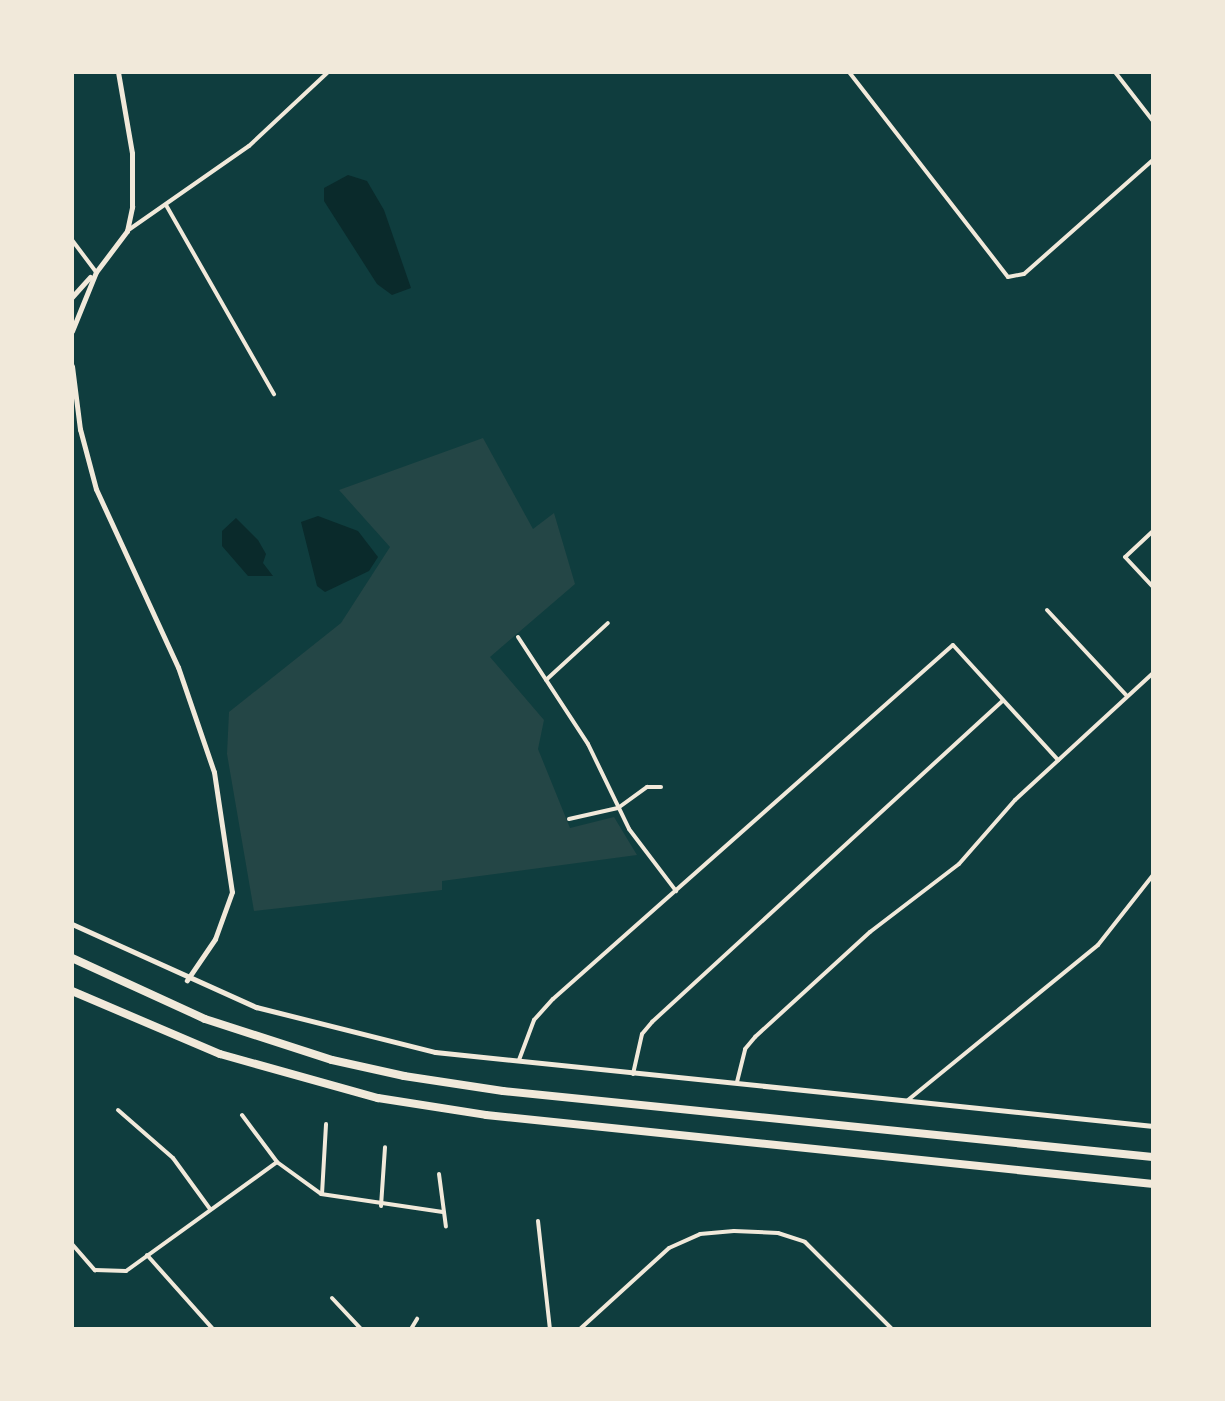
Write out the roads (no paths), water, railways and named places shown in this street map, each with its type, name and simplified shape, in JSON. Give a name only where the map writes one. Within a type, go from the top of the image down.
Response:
[{"type":"highway","points":[[72,958],[205,1019],[332,1060],[404,1076],[503,1091],[1153,1157]]},
{"type":"highway","points":[[72,991],[220,1054],[378,1098],[486,1115],[1153,1184]]},
{"type":"street","points":[[118,72],[132,153],[132,207],[127,231]]},
{"type":"street","points":[[72,297],[96,272],[127,231],[249,146],[328,72]]},
{"type":"street","points":[[849,72],[1008,277],[1024,274],[1153,160]]},
{"type":"street","points":[[1115,72],[1153,121]]},
{"type":"street","points":[[166,205],[274,394]]},
{"type":"street","points":[[72,240],[96,272]]},
{"type":"street","points":[[72,331],[96,272]]},
{"type":"street","points":[[72,366],[80,429],[96,489],[178,667],[214,772],[232,892],[215,939],[187,980]]},
{"type":"street","points":[[1153,531],[1125,557],[1153,587]]},
{"type":"street","points":[[1047,610],[1127,696]]},
{"type":"street","points":[[546,680],[608,623]]},
{"type":"street","points":[[518,637],[588,744],[618,808],[676,891]]},
{"type":"street","points":[[519,1061],[534,1020],[953,645],[1058,760]]},
{"type":"street","points":[[737,1085],[745,1049],[755,1037],[870,932],[959,864],[1058,760],[1153,673]]},
{"type":"street","points":[[633,1074],[642,1034],[652,1022],[1003,700]]},
{"type":"street","points":[[569,819],[618,808],[647,787],[661,787]]},
{"type":"street","points":[[908,1100],[1098,945],[1153,875]]},
{"type":"street","points":[[72,924],[187,980],[340,1032],[435,1052],[1153,1126]]},
{"type":"street","points":[[118,1110],[173,1158],[210,1209]]},
{"type":"street","points":[[242,1115],[277,1162],[322,1194],[381,1206],[443,1212]]},
{"type":"street","points":[[322,1194],[326,1124]]},
{"type":"street","points":[[381,1206],[385,1147]]},
{"type":"street","points":[[72,1244],[103,1273],[126,1271],[277,1162]]},
{"type":"street","points":[[439,1174],[446,1227]]},
{"type":"street","points":[[538,1221],[550,1329]]},
{"type":"street","points":[[580,1329],[669,1248],[700,1234],[734,1231],[778,1233],[805,1242],[890,1329]]},
{"type":"street","points":[[147,1255],[213,1329]]},
{"type":"street","points":[[332,1298],[361,1329]]},
{"type":"street","points":[[411,1329],[417,1319]]}]
